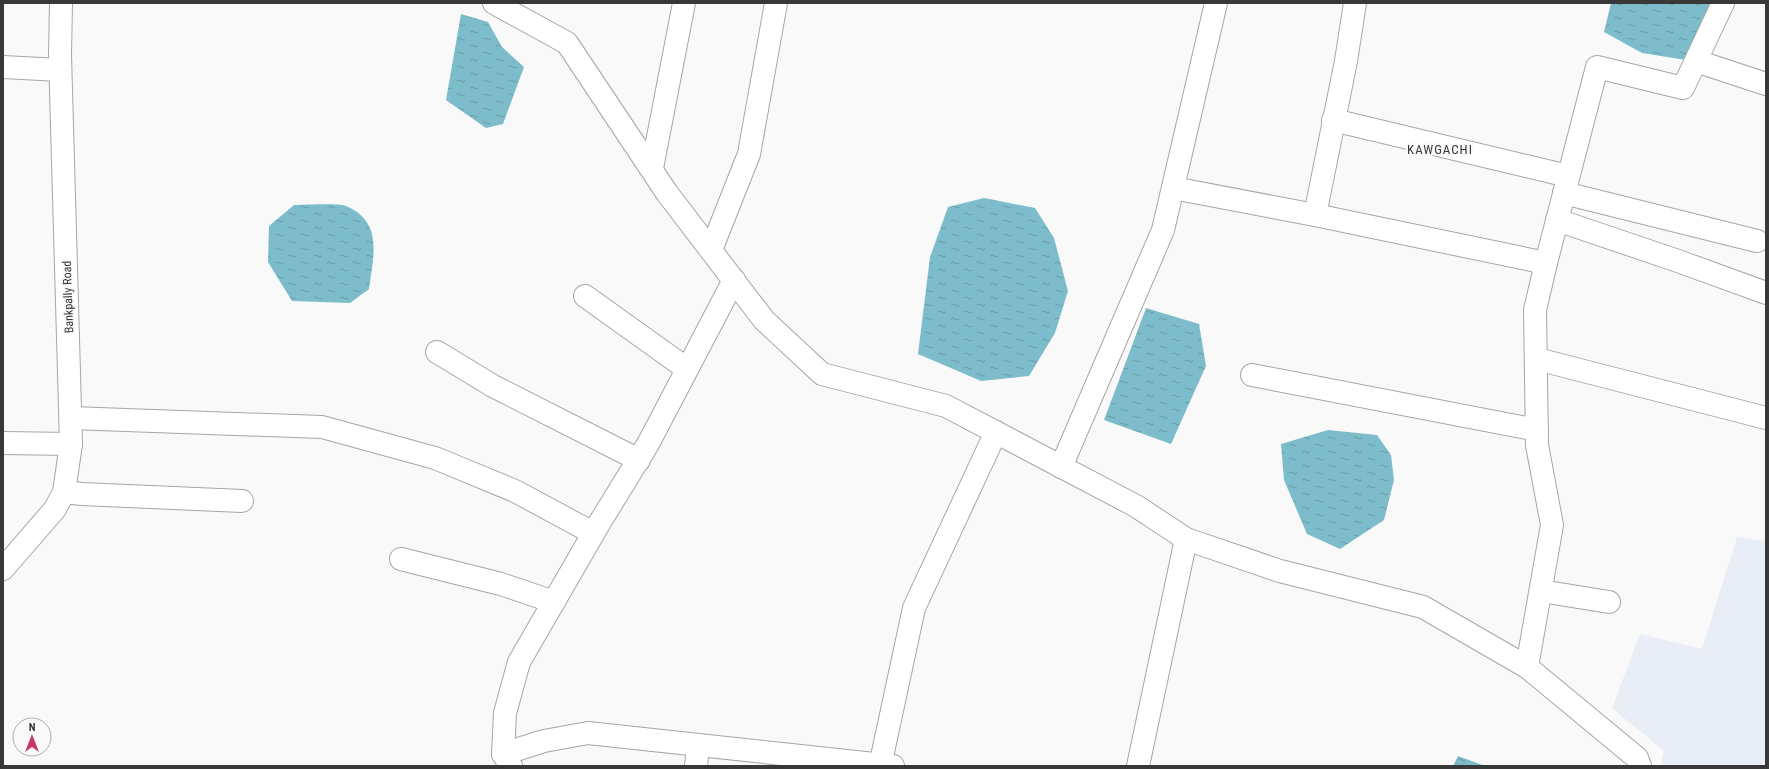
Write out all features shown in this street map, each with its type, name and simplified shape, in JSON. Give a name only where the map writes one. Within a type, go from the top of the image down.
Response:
[{"type":"street","name":"Bankpally Road","points":[[3,569],[55,509],[64,492],[71,444],[60,70],[61,3]]},
{"type":"street","points":[[494,3],[567,43],[652,168],[667,193],[764,320],[822,374],[946,406],[1136,506],[1186,539],[1280,571],[1423,607],[1527,666],[1637,758],[1640,766]]},
{"type":"street","points":[[652,168],[684,3]]},
{"type":"street","points":[[711,250],[749,154],[776,3]]},
{"type":"street","points":[[1061,466],[1163,230],[1216,3]]},
{"type":"street","points":[[1314,215],[1334,120],[1355,3]]},
{"type":"street","points":[[1527,666],[1552,525],[1537,445],[1535,310],[1597,67],[1683,88],[1723,3]]},
{"type":"street","points":[[1696,61],[1766,84]]},
{"type":"street","points":[[3,67],[60,70]]},
{"type":"street","points":[[1334,120],[1566,184],[1757,240]]},
{"type":"street","points":[[1173,188],[1314,215],[1546,263]]},
{"type":"street","points":[[1557,220],[1766,293]]},
{"type":"street","points":[[734,280],[639,460],[593,533],[519,662],[505,713],[507,760],[544,741],[588,734],[697,756],[884,766],[914,608],[996,432]]},
{"type":"street","points":[[585,296],[687,369]]},
{"type":"street","points":[[437,352],[493,386],[639,460]]},
{"type":"street","points":[[1536,359],[1766,418]]},
{"type":"street","points":[[1252,375],[1537,430]]},
{"type":"street","points":[[71,418],[322,428],[435,458],[515,491],[593,533]]},
{"type":"street","points":[[3,443],[71,444]]},
{"type":"street","points":[[64,492],[242,501]]},
{"type":"street","points":[[1138,766],[1186,539]]},
{"type":"street","points":[[401,559],[502,584],[554,602]]},
{"type":"street","points":[[1541,591],[1609,602]]},
{"type":"shaded area","points":[[1766,532],[1766,766],[1667,766],[1661,764],[1664,751],[1612,708],[1640,634],[1702,649],[1737,537],[1764,541]]},
{"type":"water","points":[[1611,3],[1711,3],[1686,60],[1642,53],[1604,32]]},
{"type":"water","points":[[461,14],[488,22],[502,47],[524,67],[503,124],[486,128],[446,100]]},
{"type":"water","points":[[984,198],[1035,208],[1054,238],[1068,291],[1055,333],[1029,376],[981,381],[918,354],[930,257],[948,207]]},
{"type":"water","points":[[294,205],[342,205],[358,213],[366,221],[371,231],[374,253],[369,289],[350,303],[292,301],[268,262],[269,226]]},
{"type":"water","points":[[1146,308],[1199,324],[1206,366],[1171,444],[1104,420]]},
{"type":"water","points":[[1328,430],[1377,435],[1391,455],[1394,480],[1384,520],[1340,549],[1307,534],[1284,480],[1281,444]]},
{"type":"water","points":[[1458,756],[1485,766],[1453,766]]},
{"type":"district","name":"KAWGACHI","points":[[1440,149]]}]
